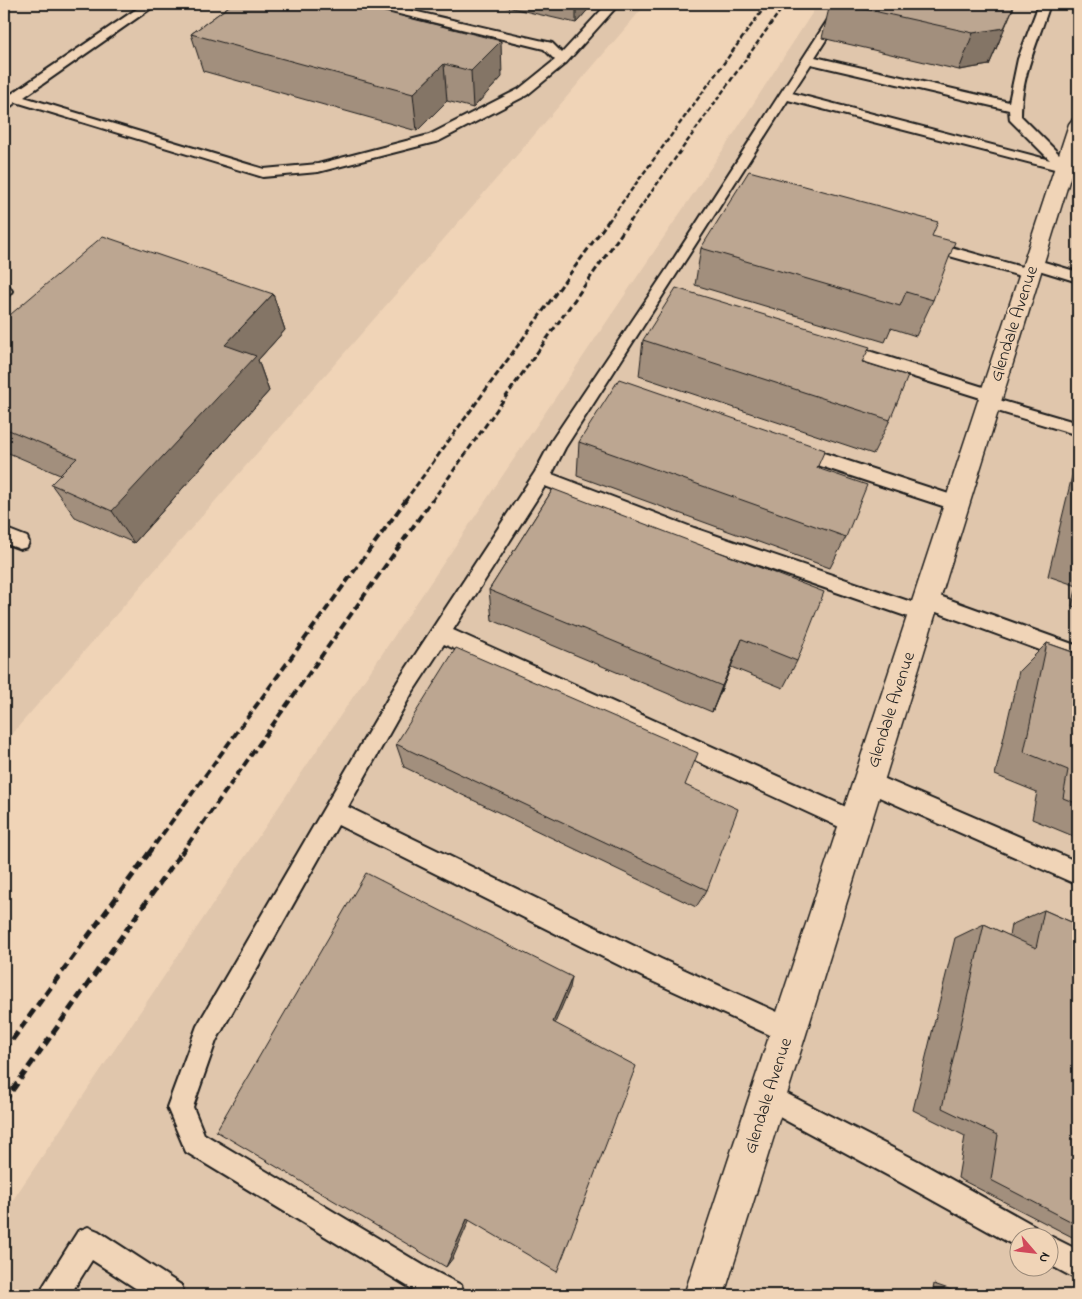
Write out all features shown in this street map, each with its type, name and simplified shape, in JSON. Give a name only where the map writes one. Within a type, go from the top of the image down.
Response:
[{"type":"street","name":"Glendale Avenue","points":[[704,1295],[1033,269],[1074,167],[1078,124]]},
{"type":"lane","points":[[370,4],[548,46],[562,60]]},
{"type":"lane","points":[[15,98],[263,173],[318,168],[434,138],[523,92],[562,60],[613,4]]},
{"type":"lane","points":[[451,1295],[416,1277],[195,1143],[180,1107],[206,1035],[405,687],[542,477],[558,445],[843,4]]},
{"type":"lane","points":[[1045,4],[1017,80],[1014,107],[1015,117],[1074,167]]},
{"type":"lane","points":[[130,6],[147,6]]},
{"type":"lane","points":[[4,105],[147,6]]},
{"type":"lane","points":[[808,59],[1014,107]]},
{"type":"lane","points":[[784,95],[1074,167]]},
{"type":"lane","points":[[724,188],[743,193]]},
{"type":"lane","points":[[916,242],[1033,269],[1078,277]]},
{"type":"lane","points":[[658,292],[678,298]]},
{"type":"lane","points":[[821,342],[1078,430]]},
{"type":"lane","points":[[597,386],[616,392]]},
{"type":"lane","points":[[777,445],[958,504]]},
{"type":"lane","points":[[542,477],[686,533],[1078,655]]},
{"type":"lane","points":[[440,633],[856,824]]},
{"type":"lane","points":[[869,782],[1078,874]]},
{"type":"lane","points":[[334,811],[643,964],[790,1031]]},
{"type":"lane","points":[[768,1097],[1010,1228]]},
{"type":"lane","points":[[54,1295],[88,1241],[171,1295]]},
{"type":"lane","points":[[1060,1256],[1078,1266]]},
{"type":"shaded area","points":[[4,4],[646,4],[518,154],[4,743]]},
{"type":"shaded area","points":[[818,4],[1078,4],[1078,1295],[4,1295],[4,1213],[735,132]]},
{"type":"building","points":[[232,4],[353,4],[501,41],[471,71],[444,64],[413,94],[191,34]]},
{"type":"building","points":[[842,4],[1011,4],[1014,6],[1004,28],[973,33]]},
{"type":"building","points":[[749,171],[938,222],[932,236],[955,242],[933,300],[906,292],[900,306],[701,248]]},
{"type":"building","points":[[103,236],[273,294],[225,345],[256,356],[112,511],[51,484],[77,458],[4,428],[4,320]]},
{"type":"building","points":[[676,288],[870,347],[862,362],[908,376],[890,420],[643,340]]},
{"type":"building","points":[[619,379],[825,450],[817,468],[867,485],[846,537],[579,442]]},
{"type":"building","points":[[553,489],[824,592],[797,661],[742,639],[722,686],[489,590]]},
{"type":"building","points":[[1047,643],[1078,654],[1078,804],[1063,798],[1068,770],[1024,752]]},
{"type":"building","points":[[456,648],[698,753],[685,785],[738,809],[707,890],[396,744]]},
{"type":"building","points":[[366,873],[572,977],[553,1022],[636,1066],[557,1272],[467,1219],[446,1267],[216,1131]]},
{"type":"building","points":[[1044,910],[1078,925],[1078,1225],[991,1180],[998,1135],[942,1108],[984,924],[1036,948]]},
{"type":"railway","points":[[608,222],[767,4]]},
{"type":"railway","points":[[630,222],[785,4]]},
{"type":"railway","points":[[405,501],[609,220]]},
{"type":"railway","points":[[432,501],[631,220]]},
{"type":"railway","points":[[148,854],[406,500]]},
{"type":"railway","points":[[181,854],[432,500]]},
{"type":"railway","points":[[4,1051],[149,853]]},
{"type":"railway","points":[[4,1102],[181,853]]}]
